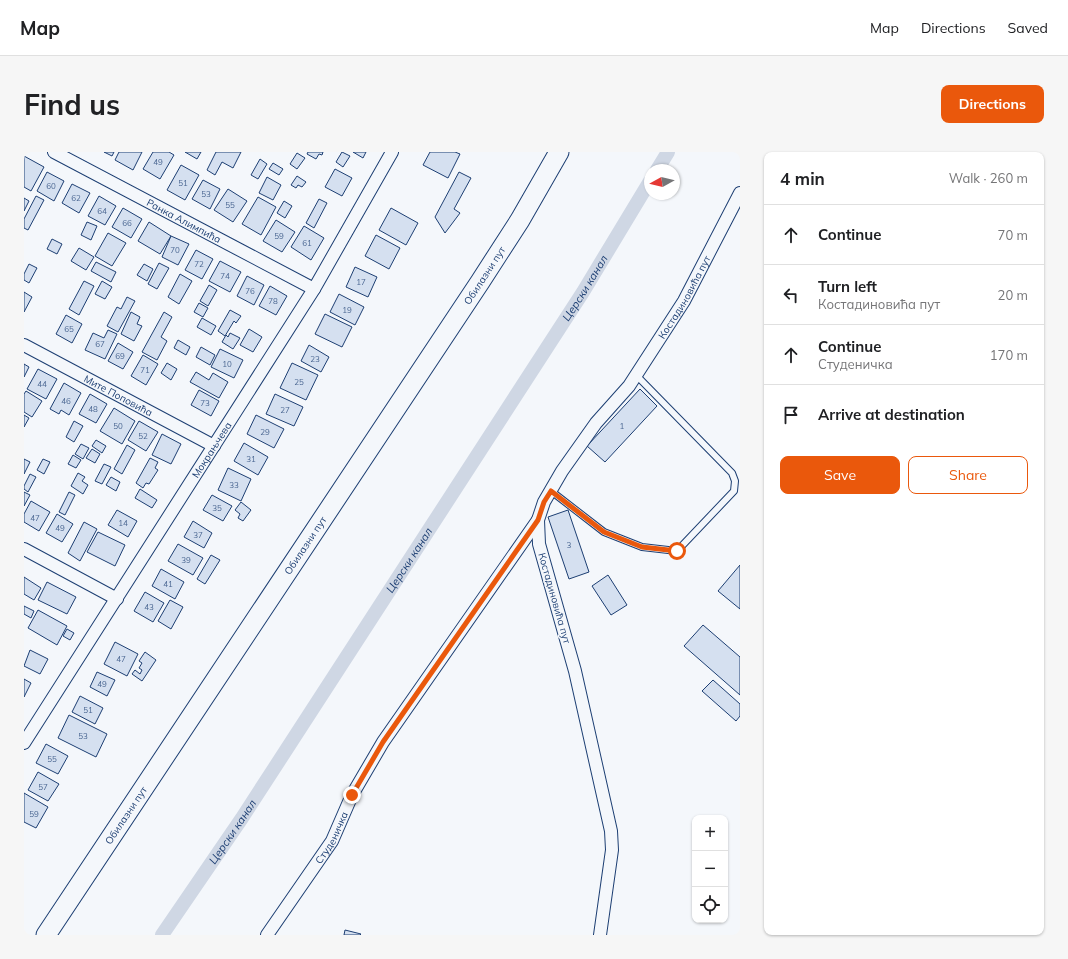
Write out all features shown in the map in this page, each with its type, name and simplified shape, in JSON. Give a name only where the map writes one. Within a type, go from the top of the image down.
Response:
[{"type":"main road","name":"Обилазни пут","points":[[46,935],[480,282],[520,220],[559,152]]},
{"type":"street","name":"Ранка Алимпића","points":[[54,152],[314,289]]},
{"type":"street","name":"Мокрањчева","points":[[24,743],[314,289],[392,152]]},
{"type":"street","name":"Костадиновића пут","points":[[600,935],[612,850],[611,831],[599,772],[573,664],[539,544],[538,520],[544,502],[562,471],[596,423],[629,386],[684,301],[740,193]]},
{"type":"street","name":"Мите Поповића","points":[[24,345],[214,446]]},
{"type":"street","name":"Студеничка","points":[[267,935],[332,841],[352,795],[383,742],[538,520]]},
{"type":"street","points":[[24,549],[117,599]]},
{"type":"lane","points":[[551,491],[604,532],[642,547],[677,551],[734,491],[735,481],[732,473],[636,375]]},
{"type":"building","points":[[104,152],[114,152],[112,156]]},
{"type":"building","points":[[119,152],[142,152],[133,170],[115,160]]},
{"type":"building","points":[[153,152],[169,152],[174,155],[160,179],[143,169]]},
{"type":"building","points":[[185,152],[201,152],[197,159]]},
{"type":"building","points":[[216,152],[241,152],[233,168],[222,162],[215,175],[207,170]]},
{"type":"building","points":[[308,152],[323,152],[322,155],[319,154],[316,159],[307,154]]},
{"type":"building","points":[[342,152],[350,156],[343,167],[336,162]]},
{"type":"building","points":[[353,152],[366,152],[363,158]]},
{"type":"building","points":[[430,152],[455,152],[460,154],[448,178],[423,165]]},
{"type":"building","points":[[297,153],[305,158],[297,169],[290,164]]},
{"type":"building","points":[[24,156],[44,167],[31,191],[24,187]]},
{"type":"building","points":[[260,159],[267,164],[258,179],[251,175]]},
{"type":"building","points":[[273,163],[283,169],[279,175],[269,169]]},
{"type":"building","points":[[181,165],[199,175],[185,200],[167,190]]},
{"type":"building","points":[[335,169],[352,178],[342,196],[325,187]]},
{"type":"building","points":[[47,172],[64,181],[54,201],[37,191]]},
{"type":"building","points":[[459,172],[471,178],[454,209],[460,213],[445,233],[435,217]]},
{"type":"building","points":[[297,176],[306,182],[302,187],[298,185],[296,188],[291,185]]},
{"type":"building","points":[[267,177],[281,185],[273,200],[259,193]]},
{"type":"building","points":[[203,180],[220,189],[210,209],[192,199]]},
{"type":"building","points":[[72,184],[90,193],[79,213],[62,203]]},
{"type":"building","points":[[228,189],[247,201],[233,222],[214,210]]},
{"type":"building","points":[[36,196],[44,200],[28,230],[24,228],[24,219]]},
{"type":"building","points":[[99,196],[116,206],[105,225],[88,216]]},
{"type":"building","points":[[258,197],[276,207],[261,235],[242,224]]},
{"type":"building","points":[[24,198],[29,201],[24,211]]},
{"type":"building","points":[[319,199],[327,203],[314,228],[306,223]]},
{"type":"building","points":[[284,201],[292,206],[285,218],[277,213]]},
{"type":"building","points":[[123,208],[142,219],[131,238],[112,227]]},
{"type":"building","points":[[391,208],[418,223],[406,245],[379,230]]},
{"type":"building","points":[[276,220],[295,232],[282,252],[263,241]]},
{"type":"building","points":[[87,222],[97,226],[91,240],[81,235]]},
{"type":"building","points":[[149,222],[171,236],[160,254],[138,241]]},
{"type":"building","points":[[304,226],[324,238],[311,260],[291,247]]},
{"type":"building","points":[[108,233],[126,243],[112,266],[95,256]]},
{"type":"building","points":[[376,235],[400,248],[389,269],[365,256]]},
{"type":"building","points":[[171,236],[189,244],[178,265],[162,257]]},
{"type":"building","points":[[52,239],[62,244],[57,254],[47,249]]},
{"type":"building","points":[[79,248],[94,257],[86,270],[71,261]]},
{"type":"building","points":[[196,250],[213,259],[202,279],[185,270]]},
{"type":"building","points":[[220,261],[241,272],[230,292],[209,281]]},
{"type":"building","points":[[96,262],[116,272],[111,282],[91,271]]},
{"type":"building","points":[[159,263],[169,268],[157,289],[148,284]]},
{"type":"building","points":[[29,264],[37,268],[29,283],[24,280],[24,274]]},
{"type":"building","points":[[144,264],[153,269],[147,281],[137,275]]},
{"type":"building","points":[[355,267],[377,277],[368,297],[346,287]]},
{"type":"building","points":[[180,274],[192,281],[179,304],[168,297]]},
{"type":"building","points":[[247,276],[264,285],[254,305],[237,296]]},
{"type":"building","points":[[84,281],[94,286],[79,315],[69,309]]},
{"type":"building","points":[[102,281],[112,287],[105,299],[95,294]]},
{"type":"building","points":[[209,285],[217,290],[208,306],[200,301]]},
{"type":"building","points":[[270,286],[287,296],[276,315],[259,306]]},
{"type":"building","points":[[24,292],[32,297],[24,312]]},
{"type":"building","points":[[339,294],[364,307],[355,325],[330,312]]},
{"type":"building","points":[[127,297],[135,301],[118,332],[107,326],[117,307],[121,309]]},
{"type":"building","points":[[199,303],[208,308],[203,317],[194,312]]},
{"type":"building","points":[[230,310],[241,316],[236,323],[234,321],[225,336],[218,331]]},
{"type":"building","points":[[131,312],[140,317],[137,324],[142,326],[134,341],[121,334]]},
{"type":"building","points":[[164,312],[172,317],[161,337],[167,341],[157,360],[142,352]]},
{"type":"building","points":[[325,314],[352,327],[342,347],[315,334]]},
{"type":"building","points":[[66,315],[82,324],[72,343],[56,334]]},
{"type":"building","points":[[202,318],[216,326],[211,335],[197,327]]},
{"type":"building","points":[[249,329],[262,337],[253,352],[240,345]]},
{"type":"building","points":[[108,330],[117,334],[105,359],[85,350],[93,333],[104,338]]},
{"type":"building","points":[[230,333],[240,338],[233,349],[222,342],[226,335],[228,337]]},
{"type":"building","points":[[178,340],[190,347],[186,355],[174,348]]},
{"type":"building","points":[[118,343],[133,352],[123,369],[108,361]]},
{"type":"building","points":[[309,345],[329,357],[321,372],[301,361]]},
{"type":"building","points":[[201,347],[215,355],[210,365],[196,357]]},
{"type":"building","points":[[220,349],[243,360],[234,378],[211,367]]},
{"type":"building","points":[[143,355],[158,364],[146,385],[131,376]]},
{"type":"building","points":[[167,363],[177,369],[171,380],[161,373]]},
{"type":"building","points":[[292,363],[318,375],[306,400],[280,388]]},
{"type":"building","points":[[24,364],[29,367],[24,377]]},
{"type":"building","points":[[38,369],[57,379],[46,399],[27,389]]},
{"type":"building","points":[[196,372],[209,380],[213,373],[228,382],[219,398],[190,382]]},
{"type":"building","points":[[64,383],[81,393],[69,415],[61,410],[59,414],[50,409]]},
{"type":"building","points":[[640,389],[657,406],[605,462],[587,446]]},
{"type":"building","points":[[199,390],[219,401],[211,416],[191,405]]},
{"type":"building","points":[[26,391],[42,401],[32,417],[24,412],[24,394]]},
{"type":"building","points":[[90,394],[107,404],[96,423],[79,414]]},
{"type":"building","points":[[275,394],[303,407],[294,426],[266,414]]},
{"type":"building","points":[[114,408],[135,421],[122,444],[100,431]]},
{"type":"building","points":[[24,415],[29,418],[24,427]]},
{"type":"building","points":[[256,415],[284,429],[274,448],[247,434]]},
{"type":"building","points":[[74,421],[83,426],[74,442],[66,437]]},
{"type":"building","points":[[139,421],[158,432],[146,451],[128,440]]},
{"type":"building","points":[[162,434],[181,444],[171,464],[152,455]]},
{"type":"building","points":[[96,440],[106,446],[102,453],[92,446]]},
{"type":"building","points":[[244,443],[268,457],[258,475],[234,461]]},
{"type":"building","points":[[81,444],[89,448],[83,459],[75,454]]},
{"type":"building","points":[[127,445],[135,450],[122,474],[114,469]]},
{"type":"building","points":[[92,449],[100,454],[95,463],[86,458]]},
{"type":"building","points":[[73,455],[81,460],[76,468],[68,464]]},
{"type":"building","points":[[150,458],[158,462],[155,468],[158,470],[149,484],[146,483],[143,488],[136,483]]},
{"type":"building","points":[[24,459],[30,462],[24,474]]},
{"type":"building","points":[[43,459],[50,462],[44,474],[37,470]]},
{"type":"building","points":[[104,464],[111,467],[102,484],[95,481]]},
{"type":"building","points":[[228,468],[251,479],[241,501],[218,490]]},
{"type":"building","points":[[78,473],[85,477],[82,481],[88,485],[83,494],[71,486]]},
{"type":"building","points":[[30,474],[36,477],[28,492],[24,489],[24,486]]},
{"type":"building","points":[[111,477],[120,482],[116,491],[106,485]]},
{"type":"building","points":[[140,489],[157,500],[152,508],[135,498]]},
{"type":"building","points":[[24,492],[30,495],[24,506]]},
{"type":"building","points":[[69,492],[75,495],[65,515],[59,512]]},
{"type":"building","points":[[212,495],[232,506],[223,521],[203,510]]},
{"type":"building","points":[[31,501],[50,512],[39,531],[24,522],[24,514]]},
{"type":"building","points":[[241,502],[251,510],[243,521],[238,518],[240,514],[235,510]]},
{"type":"building","points":[[117,510],[137,521],[128,537],[108,525]]},
{"type":"building","points":[[568,510],[589,572],[569,579],[548,517]]},
{"type":"building","points":[[57,514],[73,524],[62,542],[46,533]]},
{"type":"building","points":[[193,521],[212,533],[204,548],[184,537]]},
{"type":"building","points":[[84,522],[97,529],[80,561],[68,553]]},
{"type":"building","points":[[98,532],[125,545],[115,566],[87,552]]},
{"type":"building","points":[[178,544],[203,558],[193,575],[168,561]]},
{"type":"building","points":[[211,555],[220,560],[205,584],[197,579]]},
{"type":"building","points":[[740,565],[740,609],[718,591]]},
{"type":"building","points":[[161,569],[184,582],[175,599],[152,586]]},
{"type":"building","points":[[608,575],[627,605],[611,615],[592,586]]},
{"type":"building","points":[[24,577],[41,588],[34,600],[24,594]]},
{"type":"building","points":[[47,582],[76,597],[67,614],[38,600]]},
{"type":"building","points":[[145,592],[164,603],[153,622],[134,611]]},
{"type":"building","points":[[170,600],[183,607],[171,629],[158,621]]},
{"type":"building","points":[[24,606],[34,611],[31,618],[24,614]]},
{"type":"building","points":[[38,610],[67,626],[57,645],[28,628]]},
{"type":"building","points":[[703,625],[740,657],[740,695],[684,646]]},
{"type":"building","points":[[67,629],[74,633],[70,640],[63,636]]},
{"type":"building","points":[[115,642],[138,654],[127,676],[104,664]]},
{"type":"building","points":[[30,650],[48,659],[40,674],[24,666]]},
{"type":"building","points":[[145,652],[156,660],[142,681],[132,674],[135,670],[140,674],[142,670],[139,668],[142,663],[139,661]]},
{"type":"building","points":[[97,672],[115,680],[107,696],[90,687]]},
{"type":"building","points":[[24,679],[31,683],[24,697]]},
{"type":"building","points":[[713,680],[740,704],[740,716],[736,721],[702,691]]},
{"type":"building","points":[[80,696],[103,708],[95,724],[72,712]]},
{"type":"building","points":[[69,715],[107,734],[96,757],[58,738]]},
{"type":"building","points":[[46,744],[68,756],[58,774],[36,763]]},
{"type":"building","points":[[38,772],[59,784],[48,801],[28,790]]},
{"type":"building","points":[[24,793],[48,807],[36,828],[24,822]]},
{"type":"building","points":[[345,930],[361,934],[344,935]]},
{"type":"waterway","name":"Церски канал","points":[[661,164],[668,152]]},
{"type":"waterway","name":"Церски канал","points":[[162,935],[242,818],[583,292],[644,191]]},
{"type":"route","points":[[352,795],[383,742],[538,520],[544,502],[551,491],[604,532],[642,547],[677,551]]}]
